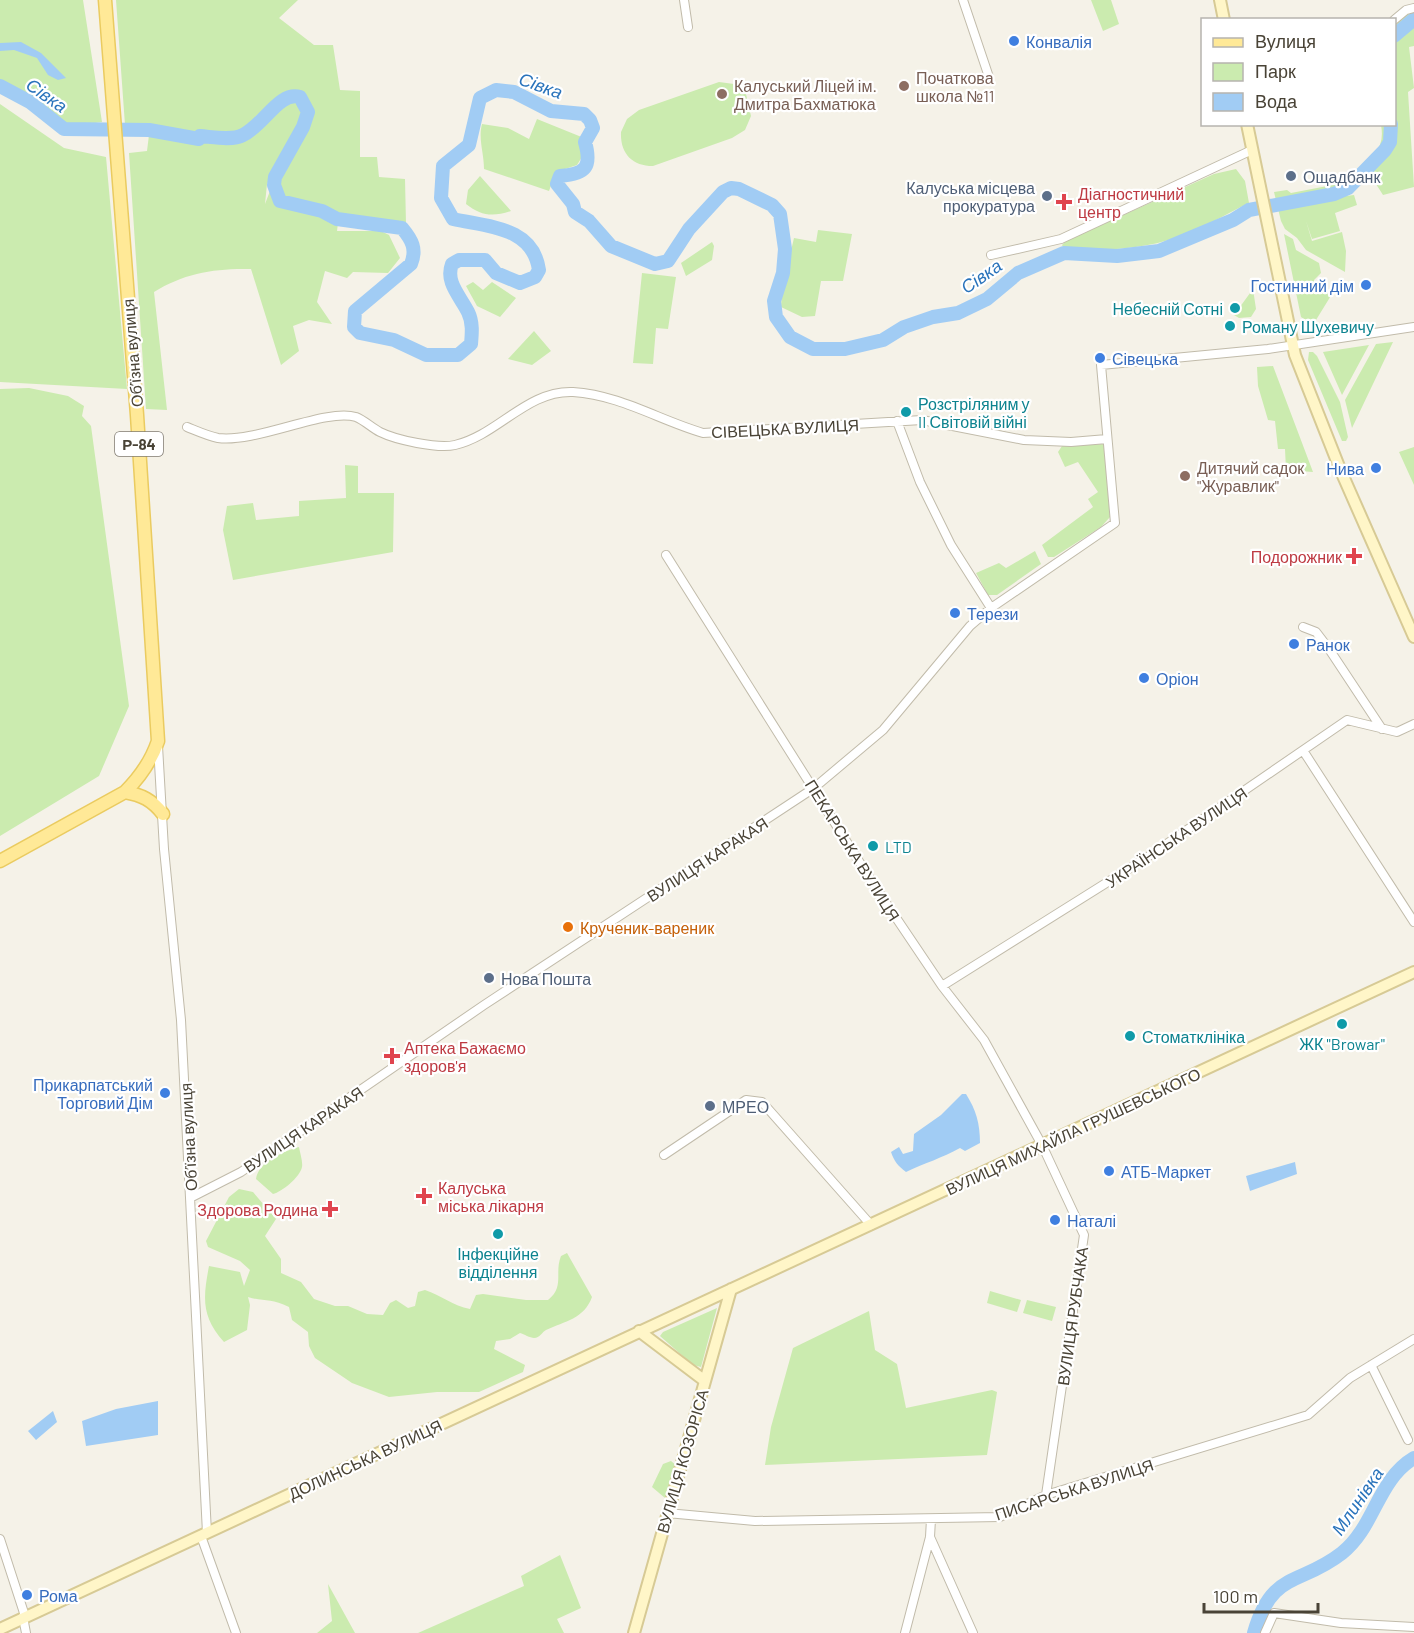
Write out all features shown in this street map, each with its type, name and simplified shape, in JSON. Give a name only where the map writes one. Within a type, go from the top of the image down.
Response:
[{"type":"main road","name":"Обʼїзна вулиця","points":[[105,0],[158,741]]},
{"type":"main road","points":[[1220,0],[1224,18]]},
{"type":"main road","points":[[1247,126],[1293,345],[1316,410],[1414,637]]},
{"type":"main road","points":[[0,861],[125,792],[147,765],[158,741]]},
{"type":"main road","points":[[125,792],[145,797],[154,803],[163,814]]},
{"type":"main road","name":"ВУЛИЦЯ МИХАЙЛА ГРУШЕВСЬКОГО","points":[[731,1289],[1414,972]]},
{"type":"main road","name":"ДОЛИНСЬКА ВУЛИЦЯ","points":[[0,1629],[731,1289]]},
{"type":"main road","name":"ВУЛИЦЯ КОЗОРІСА","points":[[634,1633],[731,1289]]},
{"type":"main road","points":[[639,1331],[705,1381]]},
{"type":"street","points":[[684,0],[688,27]]},
{"type":"street","points":[[963,0],[989,77]]},
{"type":"street","points":[[1396,19],[1406,10],[1414,8]]},
{"type":"street","points":[[992,255],[1061,239],[1252,150]]},
{"type":"street","points":[[1107,440],[1101,365],[1293,345],[1414,327]]},
{"type":"street","name":"СІВЕЦЬКА ВУЛИЦЯ","points":[[187,427],[218,438],[241,436],[336,417],[356,417],[382,433],[446,446],[477,438],[494,429],[520,409],[552,394],[573,392],[609,398],[678,426],[703,433],[922,420],[1024,440],[1071,442],[1107,440]]},
{"type":"street","points":[[897,422],[920,482],[951,545],[992,608]]},
{"type":"street","name":"ВУЛИЦЯ КАРАКАЯ","points":[[192,1197],[241,1172],[484,1005],[814,788],[883,730],[970,626],[992,608],[1115,523],[1107,440]]},
{"type":"street","name":"ПЕКАРСЬКА ВУЛИЦЯ","points":[[666,555],[872,882],[942,986],[984,1040],[1042,1145]]},
{"type":"street","points":[[1303,627],[1316,632],[1323,641],[1382,729]]},
{"type":"street","name":"УКРАЇНСЬКА ВУЛИЦЯ","points":[[942,986],[1119,876],[1304,752],[1347,720],[1396,732],[1414,724]]},
{"type":"street","name":"Обʼїзна вулиця","points":[[158,741],[181,1020],[192,1197],[204,1534],[236,1633]]},
{"type":"street","points":[[1304,752],[1414,922]]},
{"type":"street","points":[[664,1155],[746,1100],[762,1102],[871,1225]]},
{"type":"street","name":"ВУЛИЦЯ РУБЧАКА","points":[[1042,1145],[1084,1235],[1047,1495]]},
{"type":"street","name":"ПИСАРСЬКА ВУЛИЦЯ","points":[[668,1513],[755,1521],[1000,1517],[1047,1495],[1308,1415],[1350,1378],[1414,1339]]},
{"type":"street","points":[[1371,1365],[1408,1440]]},
{"type":"street","points":[[905,1633],[930,1537],[931,1519]]},
{"type":"street","points":[[930,1537],[973,1633]]},
{"type":"street","points":[[0,1539],[24,1617],[26,1633]]},
{"type":"street","points":[[1265,1633],[1274,1613],[1341,1623],[1414,1627]]},
{"type":"green space","points":[[0,0],[83,0],[102,122],[74,126],[67,124],[33,98],[0,81]]},
{"type":"green space","points":[[116,0],[298,0],[279,18],[314,45],[333,45],[340,90],[360,91],[360,157],[377,157],[379,177],[405,179],[406,224],[339,216],[283,198],[279,183],[312,114],[304,94],[282,94],[255,117],[285,102],[296,101],[304,112],[267,184],[265,204],[270,191],[283,203],[338,223],[337,231],[381,231],[389,235],[400,258],[388,273],[353,272],[347,278],[325,271],[317,302],[332,324],[309,320],[293,326],[299,351],[281,365],[251,269],[201,273],[177,280],[154,292],[167,410],[146,409],[129,153],[147,151],[149,135],[183,140],[185,133],[150,126],[125,125]]},
{"type":"green space","points":[[1091,0],[1111,0],[1119,24],[1103,31]]},
{"type":"green space","points":[[1414,9],[1414,46],[1409,47],[1414,88],[1408,92],[1414,187],[1383,195],[1376,184],[1369,183],[1360,170],[1378,150],[1382,139],[1381,126],[1396,126],[1396,23]]},
{"type":"green space","points":[[719,82],[734,84],[746,94],[751,116],[745,130],[732,138],[653,166],[633,161],[625,152],[621,132],[627,119],[639,110]]},
{"type":"green space","points":[[0,104],[64,148],[106,157],[127,389],[0,382]]},
{"type":"green space","points":[[537,119],[584,138],[585,152],[577,165],[556,172],[549,191],[484,169],[482,124],[508,128],[529,139]]},
{"type":"green space","points":[[1236,169],[1245,181],[1249,203],[1196,230],[1150,245],[1136,247],[1079,250],[1064,249],[1062,245],[1066,241],[1214,174]]},
{"type":"green space","points":[[480,176],[511,211],[487,214],[466,204],[468,190]]},
{"type":"green space","points":[[1348,182],[1346,196],[1354,195],[1357,205],[1335,213],[1340,231],[1312,239],[1306,221],[1312,241],[1342,232],[1346,251],[1345,272],[1306,250],[1297,238],[1285,229],[1274,192],[1287,190],[1291,193]]},
{"type":"green space","points":[[818,230],[852,234],[843,281],[821,281],[815,316],[802,317],[781,307],[782,289],[794,238],[816,242]]},
{"type":"green space","points":[[1284,234],[1293,239],[1296,250],[1319,263],[1321,273],[1314,280],[1314,286],[1320,292],[1328,291],[1332,294],[1316,320],[1307,321],[1301,317]]},
{"type":"green space","points":[[712,242],[714,246],[712,260],[686,276],[681,263]]},
{"type":"green space","points":[[642,273],[676,277],[668,329],[656,328],[653,364],[633,363]]},
{"type":"green space","points":[[473,282],[483,290],[492,282],[516,298],[500,317],[477,306],[466,286]]},
{"type":"green space","points":[[1253,289],[1256,309],[1251,317],[1239,318],[1234,315]]},
{"type":"green space","points":[[534,331],[551,351],[532,365],[508,359]]},
{"type":"green space","points":[[1393,342],[1352,428],[1345,400],[1376,344]]},
{"type":"green space","points":[[1369,345],[1342,395],[1323,352]]},
{"type":"green space","points":[[1309,352],[1317,356],[1340,402],[1348,437],[1346,441],[1342,441],[1308,360]]},
{"type":"green space","points":[[1273,366],[1313,472],[1286,470],[1285,449],[1278,449],[1275,421],[1268,420],[1258,386],[1257,367]]},
{"type":"green space","points":[[29,388],[68,396],[84,406],[82,416],[91,426],[129,706],[99,776],[0,836],[0,389]]},
{"type":"green space","points":[[1104,444],[1110,517],[1101,527],[1054,557],[1048,557],[1042,545],[1093,507],[1088,499],[1098,492],[1078,462],[1065,467],[1058,452],[1062,446]]},
{"type":"green space","points":[[1414,447],[1414,485],[1399,452]]},
{"type":"green space","points":[[345,465],[358,466],[358,493],[394,493],[393,552],[233,580],[223,530],[227,506],[253,503],[256,520],[299,516],[299,501],[346,498]]},
{"type":"green space","points":[[1035,551],[1041,564],[997,595],[988,595],[976,573],[999,563],[1006,568]]},
{"type":"green space","points":[[299,1147],[301,1171],[290,1184],[273,1194],[256,1179],[261,1167],[286,1151]]},
{"type":"green space","points":[[239,1189],[253,1192],[276,1219],[265,1236],[281,1259],[281,1273],[301,1282],[314,1299],[335,1306],[348,1306],[367,1314],[383,1315],[390,1303],[396,1300],[408,1308],[415,1306],[418,1292],[425,1290],[470,1309],[476,1295],[483,1294],[526,1300],[548,1300],[558,1285],[561,1256],[567,1253],[592,1297],[579,1315],[546,1330],[538,1337],[532,1338],[520,1333],[510,1339],[496,1341],[494,1349],[525,1365],[523,1372],[479,1392],[437,1392],[389,1397],[352,1383],[315,1358],[309,1346],[308,1332],[292,1320],[289,1307],[283,1304],[248,1297],[250,1305],[247,1330],[224,1342],[217,1333],[211,1324],[206,1306],[209,1266],[240,1272],[244,1286],[250,1270],[240,1261],[208,1247],[206,1241],[229,1197]]},
{"type":"green space","points":[[990,1291],[1021,1300],[1017,1312],[987,1303]]},
{"type":"green space","points":[[1027,1300],[1056,1307],[1052,1321],[1023,1313]]},
{"type":"green space","points":[[717,1308],[701,1367],[693,1365],[660,1336],[663,1332]]},
{"type":"green space","points":[[869,1311],[875,1350],[897,1364],[906,1408],[992,1390],[997,1392],[987,1455],[765,1465],[771,1427],[793,1348]]},
{"type":"green space","points":[[671,1461],[677,1466],[667,1498],[665,1498],[652,1487],[663,1464]]},
{"type":"green space","points":[[560,1555],[581,1608],[557,1619],[564,1633],[418,1633],[524,1586],[521,1576]]},
{"type":"green space","points":[[328,1584],[355,1633],[317,1633],[332,1621]]},
{"type":"water","points":[[21,42],[41,53],[66,78],[58,80],[48,75],[37,58],[14,50],[0,51],[0,43]]},
{"type":"water","points":[[962,1094],[966,1094],[975,1111],[980,1143],[965,1151],[960,1148],[906,1172],[893,1158],[891,1152],[899,1147],[903,1154],[913,1151],[914,1134],[941,1115]]},
{"type":"water","points":[[1295,1162],[1297,1174],[1250,1191],[1246,1176]]},
{"type":"water","points":[[158,1401],[158,1435],[86,1446],[82,1421],[116,1409]]},
{"type":"water","points":[[53,1411],[57,1422],[36,1440],[28,1431]]},
{"type":"waterway","name":"Сівка","points":[[1396,34],[1414,19]]},
{"type":"waterway","name":"Сівка","points":[[0,86],[30,102],[64,129],[149,130],[199,139],[200,136],[239,137],[251,130],[285,99],[292,96],[300,97],[308,112],[303,127],[275,177],[274,185],[280,201],[322,211],[337,219],[402,228],[412,245],[414,254],[411,264],[355,311],[354,327],[360,333],[394,340],[426,355],[458,355],[471,344],[471,320],[454,289],[450,277],[452,264],[459,260],[485,260],[496,273],[520,283],[535,277],[539,270],[535,256],[519,237],[494,227],[453,219],[441,198],[443,166],[469,145],[480,98],[496,90],[514,92],[551,111],[584,114],[590,120],[593,128],[585,142],[588,158],[585,168],[576,173],[560,176],[557,184],[573,204],[575,212],[589,221],[611,246],[655,264],[668,261],[689,229],[723,192],[731,188],[739,189],[772,205],[780,214],[785,249],[783,273],[774,301],[776,317],[790,337],[813,349],[845,349],[883,340],[904,327],[933,317],[958,313],[987,299],[1018,273],[1064,253],[1117,256],[1159,251],[1233,220],[1249,210],[1334,194],[1348,188],[1385,150],[1390,142],[1391,126]]},
{"type":"waterway","name":"Млинівка","points":[[1254,1633],[1269,1599],[1289,1582],[1313,1571],[1342,1553],[1362,1530],[1392,1478],[1414,1458]]},
{"type":"place","name":"Конвалія","points":[[1014,41]]},
{"type":"place","name":"Початкова школа №11","points":[[904,86]]},
{"type":"place","name":"Калуський Ліцей ім. Дмитра Бахматюка","points":[[722,94]]},
{"type":"place","name":"Ощадбанк","points":[[1291,176]]},
{"type":"place","name":"Калуська місцева прокуратура","points":[[1047,196]]},
{"type":"place","name":"Діагностичний центр","points":[[1064,202]]},
{"type":"place","name":"Гостинний дім","points":[[1366,285]]},
{"type":"place","name":"Небесній Сотні","points":[[1235,308]]},
{"type":"place","name":"Роману Шухевичу","points":[[1230,326]]},
{"type":"place","name":"Сівецька","points":[[1100,358]]},
{"type":"place","name":"Розстріляним у II Світовій війні","points":[[906,412]]},
{"type":"place","name":"Нива","points":[[1376,468]]},
{"type":"place","name":"Дитячий садок \"Журавлик\"","points":[[1185,476]]},
{"type":"place","name":"Подорожник","points":[[1354,556]]},
{"type":"place","name":"Терези","points":[[955,613]]},
{"type":"place","name":"Ранок","points":[[1294,644]]},
{"type":"place","name":"Оріон","points":[[1144,678]]},
{"type":"place","name":"LTD","points":[[873,846]]},
{"type":"place","name":"Крученик-вареник","points":[[568,927]]},
{"type":"place","name":"Нова Пошта","points":[[489,978]]},
{"type":"place","name":"ЖК \"Browar\"","points":[[1342,1024]]},
{"type":"place","name":"Стоматклініка","points":[[1130,1036]]},
{"type":"place","name":"Аптека Бажаємо здоров'я","points":[[392,1056]]},
{"type":"place","name":"Прикарпатський Торговий Дім","points":[[165,1093]]},
{"type":"place","name":"МРЕО","points":[[710,1106]]},
{"type":"place","name":"АТБ-Маркет","points":[[1109,1171]]},
{"type":"place","name":"Калуська міська лікарня","points":[[424,1196]]},
{"type":"place","name":"Здорова Родина","points":[[330,1209]]},
{"type":"place","name":"Наталі","points":[[1055,1220]]},
{"type":"place","name":"Інфекційне відділення","points":[[498,1234]]},
{"type":"place","name":"Рома","points":[[27,1595]]}]
